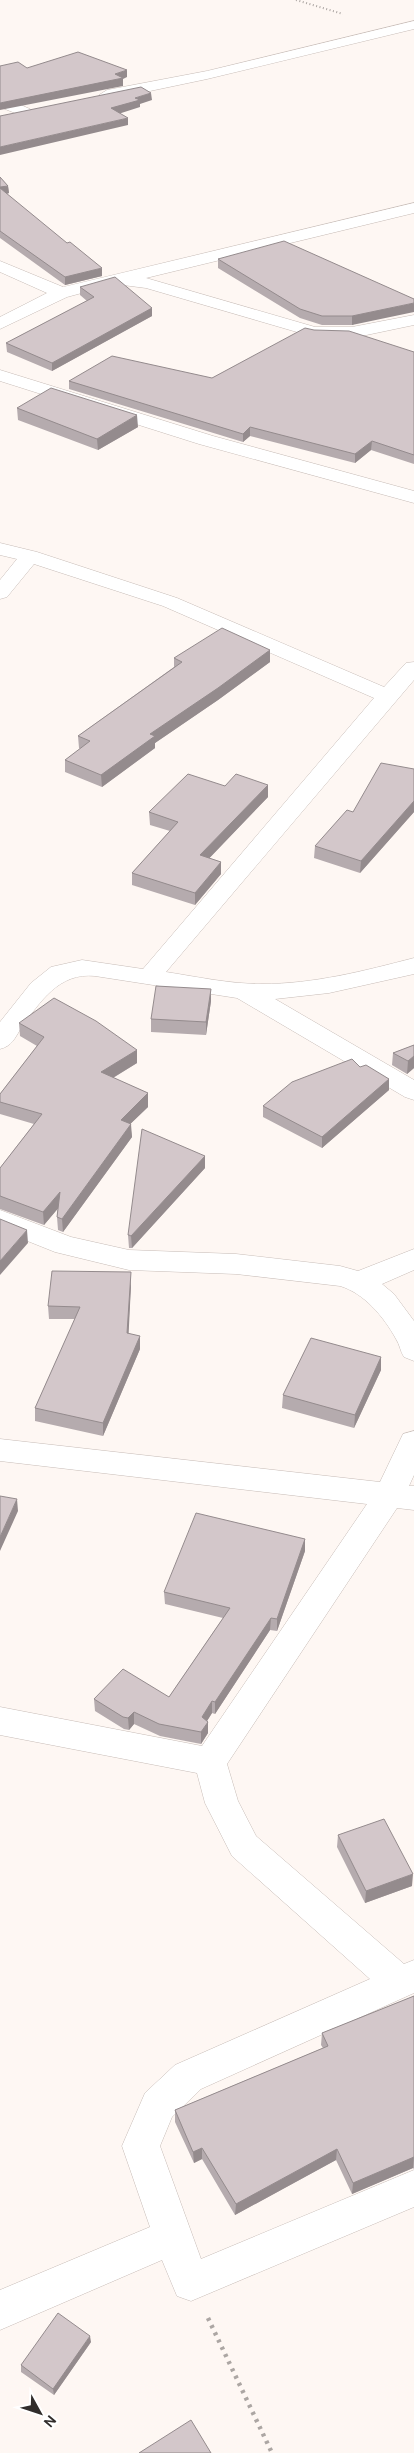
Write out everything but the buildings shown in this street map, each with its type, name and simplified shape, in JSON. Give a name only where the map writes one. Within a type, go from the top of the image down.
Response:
[{"type":"street","points":[[92,98],[207,75],[414,25]]},
{"type":"street","points":[[0,101],[25,112]]},
{"type":"street","points":[[0,117],[44,108]]},
{"type":"street","points":[[0,324],[61,293],[414,208]]},
{"type":"street","points":[[0,266],[61,293]]},
{"type":"street","points":[[115,279],[148,283],[314,332],[335,335],[363,332],[414,320]]},
{"type":"street","points":[[0,375],[206,440],[414,497]]},
{"type":"street","points":[[0,549],[30,556],[170,602],[387,696]]},
{"type":"street","points":[[0,593],[30,556]]},
{"type":"street","points":[[149,977],[387,696],[414,668]]},
{"type":"street","points":[[0,1041],[43,986],[59,973],[79,968],[242,990],[288,990],[330,984],[414,966]]},
{"type":"street","points":[[242,990],[414,1091]]},
{"type":"street","points":[[0,1220],[66,1245],[129,1260],[236,1264],[340,1276],[360,1282],[384,1301],[411,1338],[414,1350]]},
{"type":"street","points":[[360,1282],[414,1259]]},
{"type":"street","points":[[210,1762],[402,1497],[414,1442]]},
{"type":"street","points":[[0,1450],[402,1497]]},
{"type":"street","points":[[0,1721],[210,1762]]},
{"type":"street","points":[[210,1762],[222,1803],[244,1846],[406,1979],[188,2076],[158,2105],[140,2146],[172,2237],[191,2282],[414,2188]]},
{"type":"street","points":[[0,2310],[172,2237]]},
{"type":"path","points":[[191,2282],[272,2453]]}]
